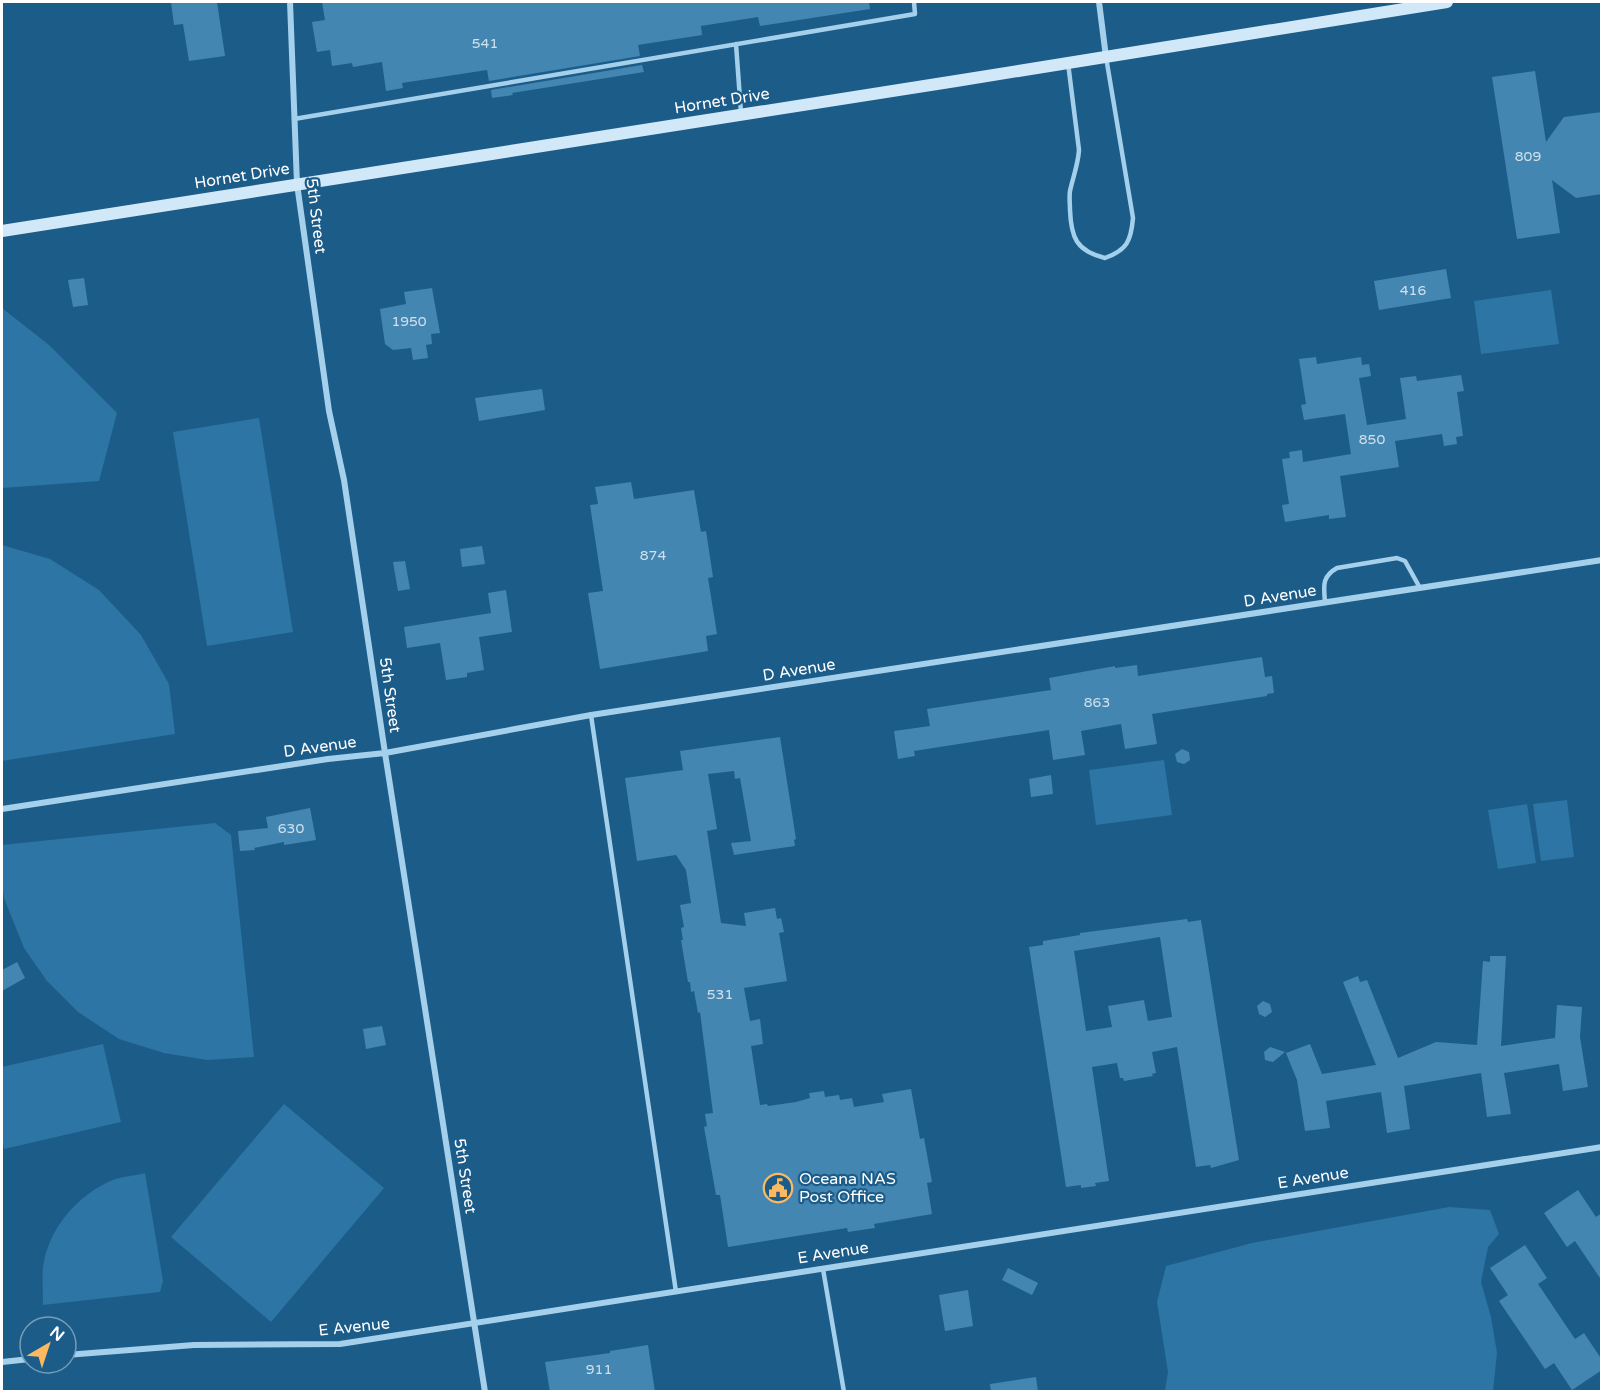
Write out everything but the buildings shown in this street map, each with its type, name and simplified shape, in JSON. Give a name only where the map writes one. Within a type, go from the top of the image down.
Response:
[{"type":"main road","name":"Hornet Drive","points":[[2,231],[1447,2]]},
{"type":"street","name":"5th Street","points":[[290,2],[297,184],[329,411],[344,480],[485,1392]]},
{"type":"street","points":[[1099,2],[1106,57]]},
{"type":"street","name":"D Avenue","points":[[2,809],[317,761],[385,753],[591,716],[1602,560]]},
{"type":"street","name":"E Avenue","points":[[78,1354],[194,1345],[340,1344],[1602,1147]]},
{"type":"street","points":[[2,1362],[18,1360]]},
{"type":"lane","points":[[294,118],[915,14],[914,2]]},
{"type":"lane","points":[[736,44],[741,115]]},
{"type":"lane","points":[[1068,63],[1079,150],[1069,193],[1071,228],[1075,239],[1084,250],[1105,258],[1119,252],[1128,242],[1132,233],[1133,218],[1106,57]]},
{"type":"lane","points":[[1325,602],[1324,580],[1329,572],[1336,568],[1397,558],[1405,561],[1419,588]]},
{"type":"lane","points":[[591,716],[676,1292]]},
{"type":"lane","points":[[823,1269],[844,1392]]},
{"type":"shaded area","points":[[1551,290],[1559,344],[1481,354],[1474,301]]},
{"type":"shaded area","points":[[2,308],[49,345],[117,413],[99,481],[2,488]]},
{"type":"shaded area","points":[[259,418],[293,632],[207,646],[173,432]]},
{"type":"shaded area","points":[[2,545],[50,559],[99,590],[141,635],[169,684],[175,734],[2,761]]},
{"type":"shaded area","points":[[1164,760],[1172,815],[1096,825],[1089,770]]},
{"type":"shaded area","points":[[1567,800],[1574,857],[1541,861],[1533,804]]},
{"type":"shaded area","points":[[1527,804],[1536,863],[1498,869],[1488,810]]},
{"type":"shaded area","points":[[215,823],[231,835],[254,1057],[207,1060],[164,1053],[119,1039],[78,1012],[47,981],[24,948],[4,898],[2,845]]},
{"type":"shaded area","points":[[103,1044],[121,1122],[4,1149],[2,1067]]},
{"type":"shaded area","points":[[284,1104],[384,1188],[271,1322],[171,1237]]},
{"type":"shaded area","points":[[145,1173],[163,1281],[160,1292],[43,1305],[43,1267],[46,1253],[58,1226],[67,1214],[100,1186],[117,1179]]},
{"type":"shaded area","points":[[1449,1207],[1490,1210],[1499,1234],[1488,1247],[1481,1282],[1491,1317],[1497,1353],[1493,1391],[1165,1391],[1168,1372],[1157,1302],[1166,1266],[1252,1243]]},
{"type":"place","name":"Oceana NAS Post Office","points":[[778,1188]]}]
